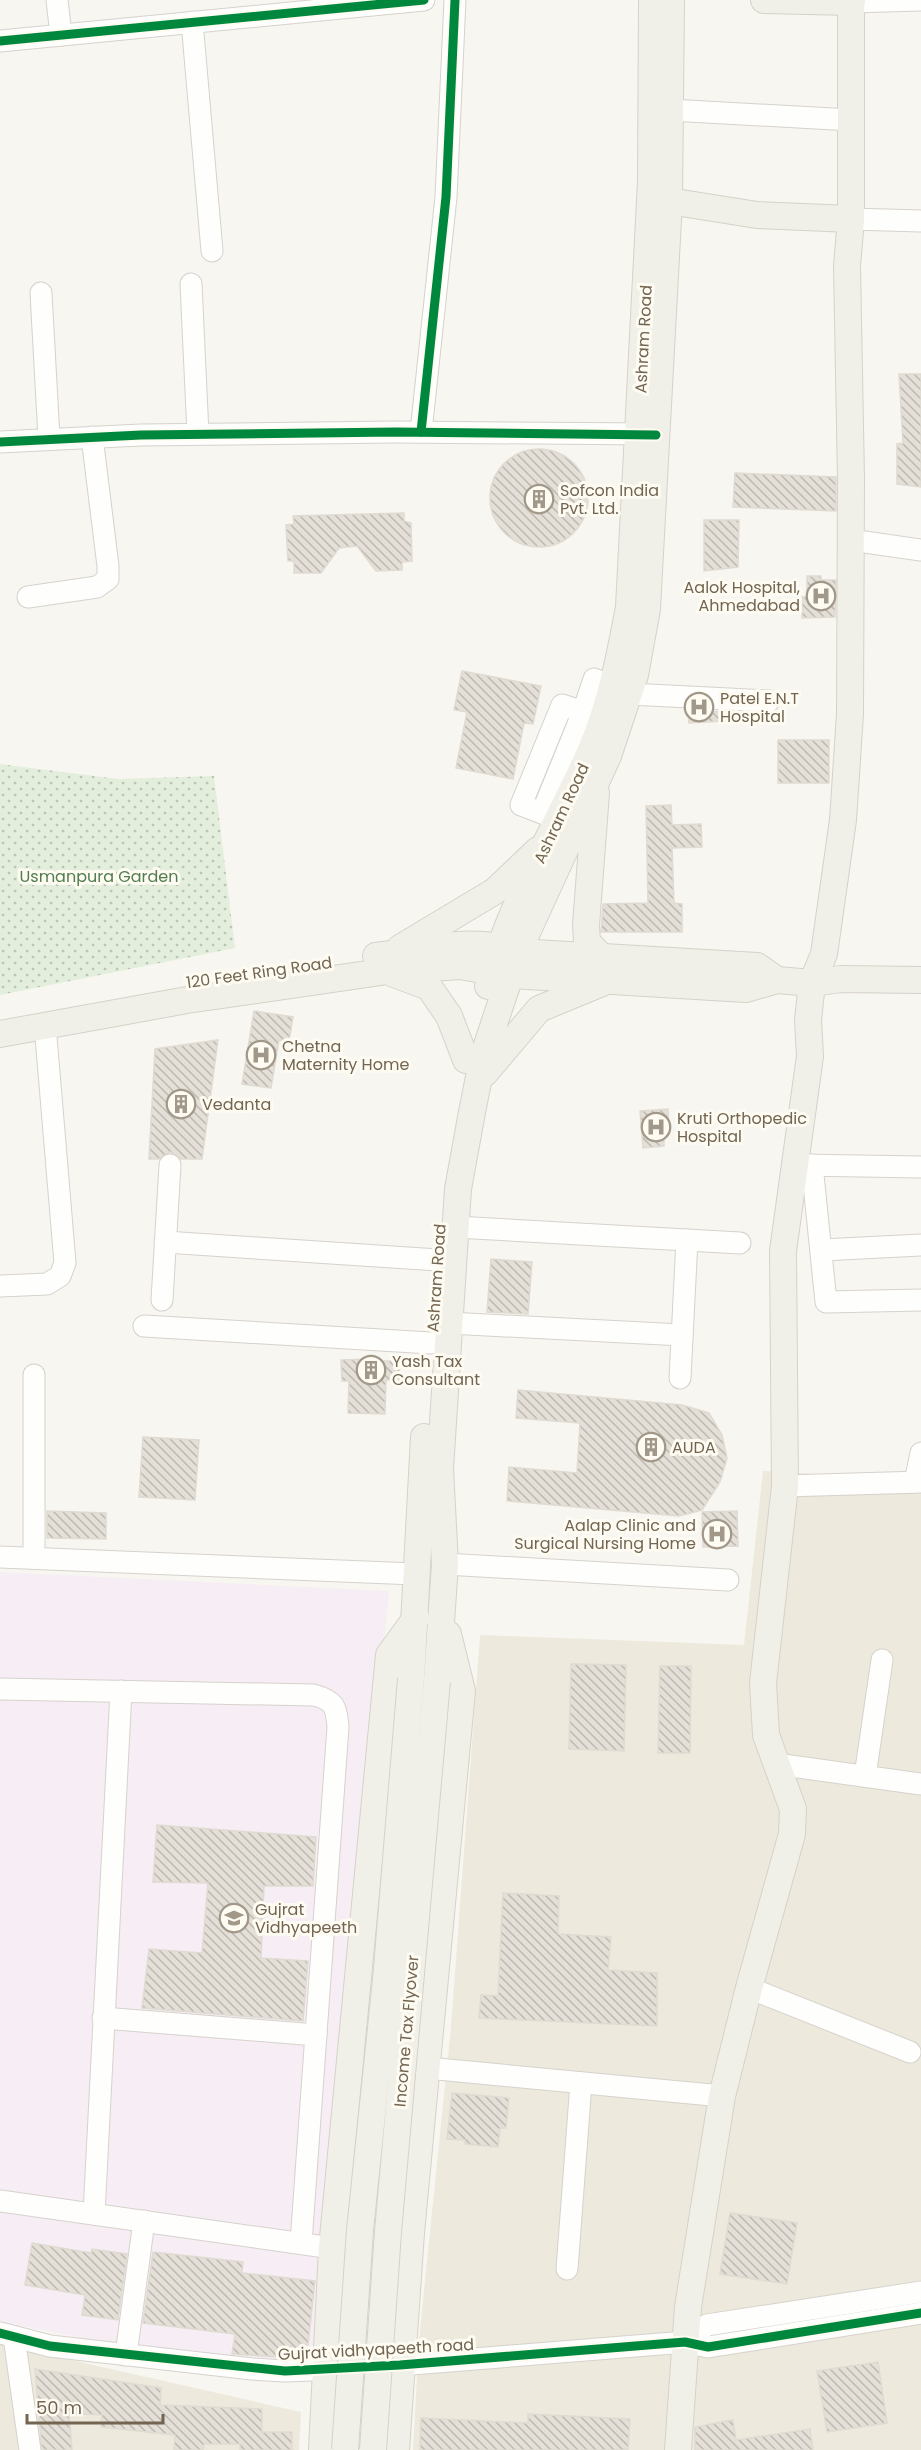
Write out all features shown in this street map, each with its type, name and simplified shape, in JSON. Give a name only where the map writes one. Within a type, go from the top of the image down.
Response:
[{"type":"main road","name":"Ashram Road","points":[[443,1613],[445,1564],[440,1469],[458,1189],[483,1057],[506,961],[549,825],[621,690],[635,675],[647,609],[652,0]]},
{"type":"main road","name":"Ashram Road","points":[[647,434],[669,201],[671,0]]},
{"type":"main road","points":[[678,2450],[688,2307],[722,2096],[792,1834],[793,1809],[766,1735],[763,1683],[785,1486],[783,1251],[804,1165],[810,1056],[807,1020],[812,983],[824,954],[843,820],[850,714],[848,266],[851,219],[852,1],[764,0]]},
{"type":"main road","points":[[669,201],[757,215],[851,219]]},
{"type":"main road","name":"Ashram Road","points":[[416,1617],[415,1574],[442,1187],[466,1060],[506,961],[608,756],[621,690]]},
{"type":"main road","points":[[478,1082],[514,1035],[539,1009],[605,969],[587,942],[586,925],[597,775]]},
{"type":"main road","points":[[466,1060],[449,1016],[429,987],[388,963],[495,891],[549,825]]},
{"type":"main road","name":"120 Feet Ring Road","points":[[0,1034],[388,963],[474,943],[506,961],[605,969],[757,966],[777,980],[812,983]]},
{"type":"main road","name":"120 Feet Ring Road","points":[[0,1017],[184,982],[388,963]]},
{"type":"main road","points":[[812,983],[841,979],[921,980]]},
{"type":"main road","points":[[396,2450],[400,2365],[462,1691],[443,1613]]},
{"type":"main road","name":"Income Tax Flyover","points":[[373,2450],[390,2208],[443,1613]]},
{"type":"main road","points":[[322,2450],[332,2248],[389,1654],[416,1617]]},
{"type":"main road","name":"Income Tax Flyover","points":[[345,2450],[360,2230],[387,1968],[416,1617]]},
{"type":"street","points":[[57,0],[61,35]]},
{"type":"street","points":[[0,41],[192,22],[289,6],[424,0]]},
{"type":"street","points":[[422,432],[446,197],[455,0]]},
{"type":"street","points":[[852,1],[921,0]]},
{"type":"street","points":[[192,22],[212,251]]},
{"type":"street","points":[[670,110],[851,120]]},
{"type":"street","points":[[851,219],[921,221]]},
{"type":"street","points":[[191,284],[198,434]]},
{"type":"street","points":[[41,293],[49,438]]},
{"type":"street","points":[[0,442],[92,436],[198,434],[422,432],[647,434]]},
{"type":"street","points":[[28,597],[97,587],[108,579],[92,436]]},
{"type":"street","points":[[851,540],[921,549]]},
{"type":"street","points":[[549,825],[594,679],[621,690],[769,701]]},
{"type":"street","points":[[0,1286],[46,1284],[60,1276],[64,1263],[45,1025]]},
{"type":"street","points":[[162,1300],[170,1165]]},
{"type":"street","points":[[921,1167],[804,1165],[822,1250],[826,1302],[921,1300]]},
{"type":"street","points":[[456,1227],[740,1243]]},
{"type":"street","points":[[680,1378],[687,1240]]},
{"type":"street","points":[[165,1242],[438,1260]]},
{"type":"street","points":[[822,1250],[921,1245]]},
{"type":"street","points":[[449,1323],[682,1335]]},
{"type":"street","points":[[144,1326],[431,1343]]},
{"type":"street","points":[[34,1375],[34,1558]]},
{"type":"street","points":[[785,1486],[918,1482],[921,1453]]},
{"type":"street","points":[[0,1557],[415,1574]]},
{"type":"street","points":[[445,1564],[728,1580]]},
{"type":"street","points":[[866,1776],[882,1660]]},
{"type":"street","points":[[0,1689],[314,1695],[328,1699],[337,1710],[338,1728],[301,2243]]},
{"type":"street","points":[[93,2214],[121,1691]]},
{"type":"street","points":[[776,1764],[921,1784]]},
{"type":"street","points":[[749,1988],[910,2052]]},
{"type":"street","points":[[104,2018],[316,2035]]},
{"type":"street","points":[[427,2068],[722,2096]]},
{"type":"street","points":[[567,2269],[581,2083]]},
{"type":"street","points":[[0,2201],[332,2248]]},
{"type":"street","points":[[126,2355],[144,2221]]},
{"type":"street","points":[[685,2342],[707,2325],[921,2292]]},
{"type":"street","name":"Gujrat vidhyapeeth road","points":[[7,2335],[50,2346],[252,2369],[326,2370],[685,2342],[708,2347],[921,2313]]},
{"type":"street","points":[[7,2335],[10,2378],[30,2450]]},
{"type":"shaded area","points":[[763,1471],[921,1480],[921,2450],[413,2450],[419,2340],[451,2027],[480,1635],[744,1645]]},
{"type":"shaded area","points":[[0,1572],[389,1591],[315,2363],[131,2347],[0,2322]]},
{"type":"shaded area","points":[[0,2344],[301,2412],[299,2450],[0,2450]]},
{"type":"green space","name":"Usmanpura Garden","points":[[0,764],[118,779],[214,776],[235,948],[0,995]]},
{"type":"building","points":[[899,374],[921,374],[921,487],[897,484],[897,444],[903,443]]},
{"type":"building","name":"Sofcon India Pvt. Ltd.","points":[[539,449],[558,453],[573,464],[584,479],[588,498],[584,517],[573,532],[558,543],[539,547],[520,543],[505,532],[494,517],[490,498],[494,479],[505,464],[520,453]]},
{"type":"building","points":[[735,473],[836,477],[836,511],[733,507]]},
{"type":"building","points":[[404,513],[404,521],[411,523],[412,561],[402,562],[402,570],[376,571],[357,546],[339,548],[321,573],[294,573],[294,561],[288,561],[286,525],[294,524],[293,516]]},
{"type":"building","points":[[704,520],[739,520],[738,567],[704,571]]},
{"type":"building","points":[[807,576],[821,576],[821,580],[836,580],[835,617],[802,618],[802,597],[807,597]]},
{"type":"building","points":[[462,671],[541,686],[533,724],[524,723],[513,779],[456,768],[467,712],[454,710]]},
{"type":"building","points":[[688,710],[725,712],[725,721],[689,723]]},
{"type":"building","points":[[778,740],[829,740],[829,783],[778,783]]},
{"type":"building","points":[[671,805],[672,825],[701,824],[702,847],[672,848],[674,903],[682,904],[682,932],[601,932],[603,904],[648,903],[646,806]]},
{"type":"building","points":[[254,1011],[293,1017],[289,1041],[279,1040],[271,1088],[242,1084]]},
{"type":"building","name":"Vedanta","points":[[218,1040],[202,1159],[181,1159],[170,1152],[159,1159],[149,1159],[155,1049]]},
{"type":"building","points":[[668,1109],[669,1134],[664,1134],[664,1146],[643,1148],[640,1111]]},
{"type":"building","points":[[491,1259],[532,1262],[528,1314],[487,1312]]},
{"type":"building","points":[[375,1359],[375,1361],[399,1361],[400,1380],[386,1380],[385,1414],[348,1413],[349,1381],[342,1381],[341,1360]]},
{"type":"building","name":"AUDA","points":[[518,1390],[682,1405],[709,1413],[722,1435],[727,1458],[720,1482],[702,1510],[679,1516],[507,1501],[509,1467],[577,1473],[580,1423],[516,1418]]},
{"type":"building","points":[[143,1437],[199,1440],[195,1500],[139,1497]]},
{"type":"building","points":[[47,1511],[106,1513],[106,1539],[47,1538]]},
{"type":"building","points":[[737,1511],[738,1546],[703,1547],[702,1512]]},
{"type":"building","points":[[571,1664],[626,1665],[624,1751],[569,1749]]},
{"type":"building","points":[[660,1666],[691,1666],[690,1753],[658,1753]]},
{"type":"building","name":"Gujrat Vidhyapeeth","points":[[157,1825],[316,1837],[313,1886],[264,1886],[261,1958],[308,1961],[303,2021],[142,2008],[149,1949],[202,1953],[208,1883],[153,1882]]},
{"type":"building","points":[[503,1893],[559,1896],[558,1934],[611,1937],[608,1970],[657,1973],[657,2026],[479,2018],[481,1995],[498,1996]]},
{"type":"building","points":[[452,2093],[509,2098],[506,2128],[500,2128],[498,2147],[465,2144],[465,2140],[447,2139]]},
{"type":"building","points":[[730,2213],[797,2223],[787,2284],[720,2274]]},
{"type":"building","points":[[32,2243],[91,2253],[92,2249],[127,2254],[118,2320],[82,2315],[85,2295],[25,2285]]},
{"type":"building","points":[[153,2252],[243,2262],[242,2273],[315,2281],[308,2345],[298,2344],[296,2358],[232,2354],[235,2334],[143,2323]]},
{"type":"building","points":[[878,2362],[887,2423],[827,2432],[817,2371]]},
{"type":"building","points":[[35,2369],[161,2388],[160,2405],[262,2409],[262,2432],[292,2432],[292,2450],[240,2450],[240,2444],[204,2444],[203,2450],[174,2450],[175,2435],[101,2427],[102,2415],[69,2413],[72,2450],[42,2450]]},
{"type":"building","points":[[528,2414],[630,2419],[628,2450],[420,2450],[421,2418],[528,2423]]},
{"type":"building","points":[[733,2420],[736,2440],[810,2429],[813,2450],[695,2450],[695,2427]]},
{"type":"cycle path","points":[[0,41],[424,0]]},
{"type":"cycle path","points":[[421,432],[446,197],[455,0]]},
{"type":"cycle path","points":[[0,442],[141,435],[396,432],[656,435]]},
{"type":"cycle path","points":[[0,2333],[50,2346],[285,2371],[400,2365],[685,2342],[708,2347],[921,2313]]},
{"type":"place","name":"Sofcon India Pvt. Ltd.","points":[[539,499]]},
{"type":"place","name":"Aalok Hospital, Ahmedabad","points":[[821,596]]},
{"type":"place","name":"Patel E.N.T Hospital","points":[[699,707]]},
{"type":"place","name":"Chetna Maternity Home","points":[[261,1055]]},
{"type":"place","name":"Vedanta","points":[[181,1104]]},
{"type":"place","name":"Kruti Orthopedic Hospital","points":[[656,1127]]},
{"type":"place","name":"Yash Tax Consultant","points":[[371,1370]]},
{"type":"place","name":"AUDA","points":[[651,1447]]},
{"type":"place","name":"Aalap Clinic and Surgical Nursing Home","points":[[717,1534]]},
{"type":"place","name":"Gujrat Vidhyapeeth","points":[[234,1918]]}]
